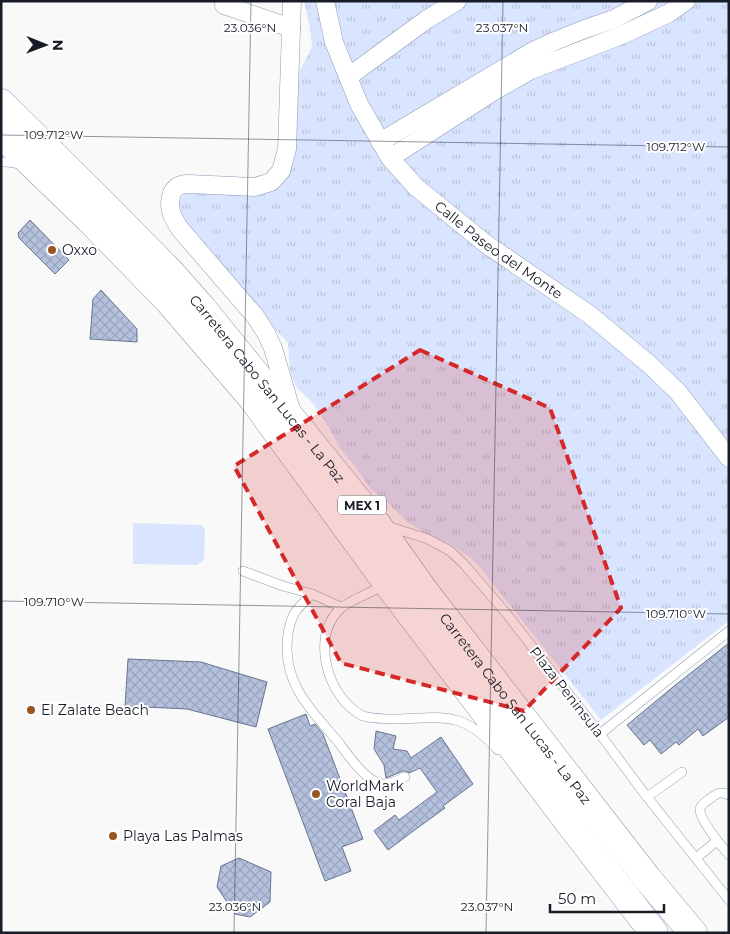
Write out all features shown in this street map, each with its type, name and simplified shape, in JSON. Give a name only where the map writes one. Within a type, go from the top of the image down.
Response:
[{"type":"highway","points":[[1,84],[46,130],[106,207]]},
{"type":"highway","name":"Carretera Cabo San Lucas - La Paz","points":[[1,103],[170,272],[202,308],[376,523],[425,592],[647,878],[693,933]]},
{"type":"highway","name":"Carretera Cabo San Lucas - La Paz","points":[[1,134],[89,219],[168,300],[263,412],[387,583],[654,933]]},
{"type":"street","points":[[292,1],[287,149],[281,171],[271,182],[256,187],[179,185],[174,189],[170,198],[170,207],[173,218],[180,229],[255,316],[266,333],[273,348],[295,423]]},
{"type":"street","name":"Calle Paseo del Monte","points":[[325,1],[334,42],[359,104],[390,158],[416,186],[486,244],[590,315],[650,365],[678,392],[729,458]]},
{"type":"street","points":[[390,158],[494,91],[531,70],[618,27],[648,1]]},
{"type":"street","points":[[380,142],[533,52],[577,32],[618,27],[669,13],[686,1]]},
{"type":"street","points":[[348,77],[448,4]]},
{"type":"street","points":[[224,5],[291,28]]},
{"type":"lane","points":[[1,162],[35,167]]},
{"type":"lane","name":"Plaza Peninsula","points":[[376,523],[428,539],[450,551],[463,563],[506,613],[647,797],[729,900]]},
{"type":"lane","points":[[243,571],[282,586],[312,594],[341,607]]},
{"type":"lane","points":[[387,583],[341,607],[330,621],[324,646],[331,679],[339,695],[350,707],[362,715],[384,719],[437,717],[455,720],[471,727],[488,739],[507,759]]},
{"type":"lane","points":[[312,594],[294,613],[287,635],[287,658],[292,678],[300,695],[354,763],[369,778],[382,784],[405,777]]},
{"type":"lane","points":[[600,734],[729,631]]},
{"type":"lane","points":[[647,797],[682,772]]},
{"type":"lane","points":[[729,794],[717,793],[702,804],[700,808],[702,816],[717,841],[729,855]]},
{"type":"lane","points":[[538,797],[574,829]]},
{"type":"lane","points":[[696,858],[717,841]]},
{"type":"highlighted area","points":[[420,350],[550,408],[621,608],[524,711],[341,663],[234,466]]},
{"type":"green space","points":[[304,1],[729,1],[729,621],[601,720],[479,566],[448,543],[430,536],[406,521],[371,489],[341,450],[327,424],[311,401],[297,388],[290,371],[288,343],[214,262],[180,229],[178,201],[184,194],[194,191],[269,192],[276,190],[283,183],[287,174],[296,78],[312,47]]},
{"type":"green space","points":[[133,523],[201,525],[205,530],[204,560],[197,565],[133,564]]},
{"type":"building","points":[[30,220],[69,260],[55,274],[19,238],[18,233]]},
{"type":"building","points":[[101,290],[137,329],[137,342],[90,339],[93,299]]},
{"type":"building","points":[[729,643],[729,717],[703,736],[698,729],[679,745],[676,742],[661,754],[650,740],[644,745],[627,725]]},
{"type":"building","points":[[128,659],[201,662],[267,682],[256,727],[187,709],[125,706]]},
{"type":"building","points":[[306,714],[310,726],[315,724],[323,734],[363,839],[342,847],[351,871],[325,881],[268,729]]},
{"type":"building","points":[[376,731],[396,736],[393,749],[407,751],[411,758],[441,737],[473,784],[443,806],[445,808],[388,850],[374,831],[395,815],[399,820],[437,792],[420,768],[409,773],[403,771],[386,778],[384,765],[374,749]]},
{"type":"building","points":[[239,858],[271,872],[270,902],[250,917],[235,914],[217,887],[221,866]]},
{"type":"place","name":"Oxxo","points":[[52,250]]},
{"type":"place","name":"El Zalate Beach","points":[[31,710]]},
{"type":"place","name":"WorldMark Coral Baja","points":[[316,794]]},
{"type":"place","name":"Playa Las Palmas","points":[[113,836]]}]
